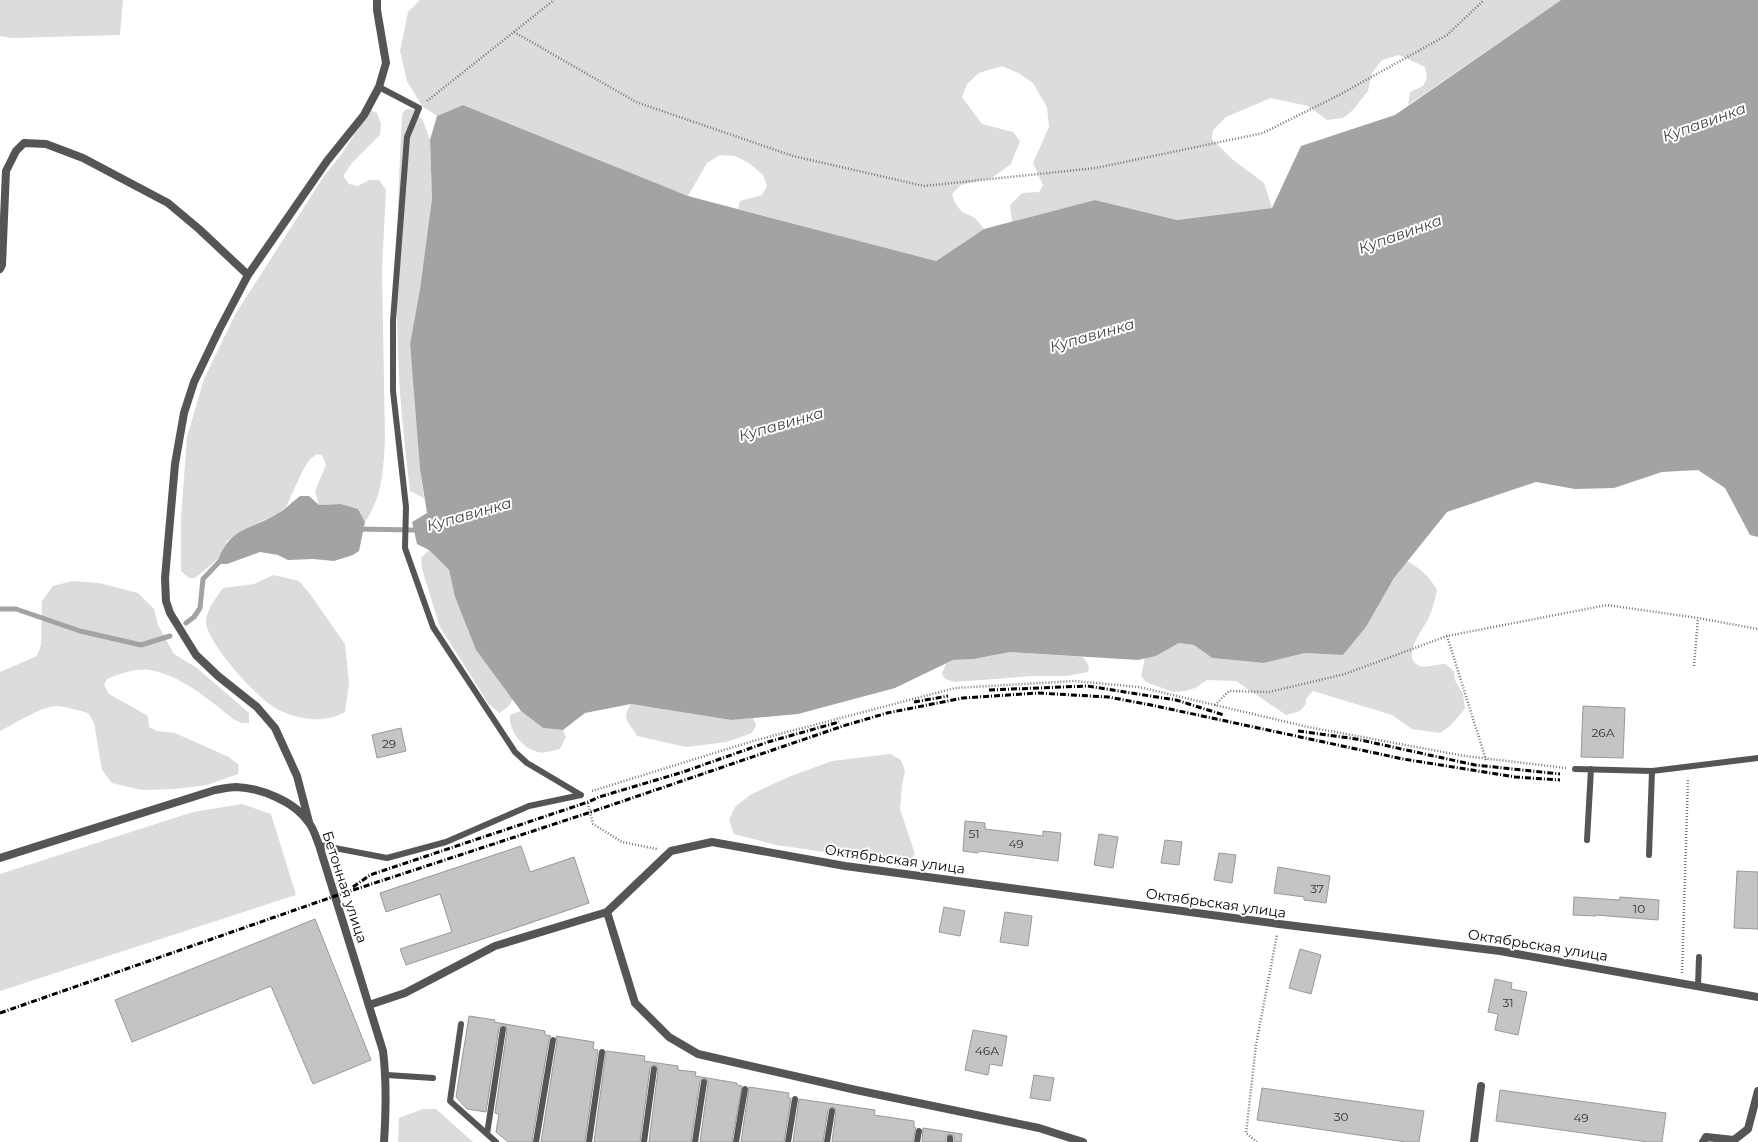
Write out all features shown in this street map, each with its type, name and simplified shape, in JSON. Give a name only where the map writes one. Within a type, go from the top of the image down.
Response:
[{"type":"street","points":[[309,822],[297,776],[276,728],[257,707],[218,676],[196,655],[170,613],[166,601],[165,578],[174,471],[184,413],[194,382],[248,275],[327,161],[364,116],[380,87],[386,63],[377,10],[378,0]]},
{"type":"street","points":[[0,269],[2,265],[6,171],[16,151],[24,143],[46,144],[83,158],[168,203],[199,229],[248,275]]},
{"type":"street","name":"Бетонная улица","points":[[0,858],[215,790],[235,787],[250,788],[264,792],[291,804],[309,822],[319,845],[383,1051],[387,1100],[384,1142]]},
{"type":"street","name":"Октябрьская улица","points":[[671,851],[712,842],[845,866],[1279,924],[1500,951],[1758,997]]},
{"type":"street","points":[[369,1005],[405,993],[495,946],[607,912],[671,851]]},
{"type":"street","points":[[607,912],[635,1003],[669,1037],[698,1054],[856,1090],[1039,1128],[1083,1142]]},
{"type":"street","points":[[1474,1142],[1481,1086]]},
{"type":"street","points":[[1703,1142],[1706,1137],[1734,1140],[1748,1128],[1758,1092]]},
{"type":"lane","points":[[380,87],[419,108],[407,137],[393,321],[394,391],[406,507],[406,548],[433,627],[514,752],[526,763],[581,795]]},
{"type":"lane","points":[[1575,769],[1652,771],[1758,758]]},
{"type":"lane","points":[[1587,840],[1591,769]]},
{"type":"lane","points":[[1649,855],[1652,771]]},
{"type":"lane","points":[[319,845],[387,858],[446,842],[530,806],[581,795]]},
{"type":"lane","points":[[1698,986],[1699,957]]},
{"type":"lane","points":[[461,1024],[450,1101],[496,1142]]},
{"type":"lane","points":[[487,1134],[503,1029]]},
{"type":"lane","points":[[536,1142],[552,1040]]},
{"type":"lane","points":[[589,1142],[602,1052]]},
{"type":"lane","points":[[644,1142],[654,1069]]},
{"type":"lane","points":[[386,1075],[433,1078]]},
{"type":"lane","points":[[694,1142],[704,1082]]},
{"type":"lane","points":[[736,1142],[745,1090]]},
{"type":"lane","points":[[788,1142],[795,1099]]},
{"type":"lane","points":[[827,1142],[832,1111]]},
{"type":"lane","points":[[917,1142],[919,1131]]},
{"type":"path","points":[[419,108],[554,0]]},
{"type":"path","points":[[514,32],[636,102],[793,156],[924,186],[1096,168],[1263,133],[1339,95],[1447,35],[1484,0]]},
{"type":"path","points":[[1215,705],[1229,691],[1269,692],[1345,674],[1447,636],[1607,605],[1698,618],[1758,629]]},
{"type":"path","points":[[1694,666],[1698,618]]},
{"type":"path","points":[[1447,636],[1486,760]]},
{"type":"path","points":[[671,851],[622,842],[593,824],[588,802],[581,795],[753,741],[955,688],[1075,681],[1139,688],[1308,727],[1486,760],[1575,769]]},
{"type":"path","points":[[1681,983],[1689,767]]},
{"type":"path","points":[[1257,1142],[1246,1134],[1256,1045],[1279,924]]},
{"type":"shaded area","points":[[0,0],[123,0],[120,35],[11,38],[0,36]]},
{"type":"shaded area","points":[[420,0],[1561,0],[1408,105],[1410,92],[1423,86],[1427,78],[1425,67],[1399,55],[1382,60],[1372,73],[1368,91],[1353,110],[1343,118],[1327,120],[1308,106],[1271,98],[1226,117],[1213,130],[1212,139],[1232,159],[1264,183],[1272,208],[1177,220],[1095,200],[1012,222],[1010,205],[1022,193],[1039,192],[1043,185],[1033,163],[1049,127],[1047,107],[1033,83],[1020,74],[1002,66],[979,73],[967,84],[962,97],[982,124],[1013,132],[1020,141],[1011,164],[992,178],[961,185],[952,194],[955,203],[962,212],[975,218],[984,229],[936,261],[738,209],[740,201],[762,195],[767,186],[763,175],[749,163],[735,156],[720,155],[707,163],[688,196],[463,105],[437,116],[422,106],[407,81],[400,51],[408,12]]},
{"type":"shaded area","points":[[406,109],[415,110],[423,121],[430,140],[432,197],[420,289],[410,344],[420,469],[424,498],[410,491],[402,421],[399,369],[397,321],[398,203],[402,114]]},
{"type":"shaded area","points":[[370,110],[377,113],[381,124],[380,135],[352,163],[343,176],[349,184],[358,186],[369,180],[379,180],[386,190],[382,269],[385,440],[384,462],[379,492],[371,512],[365,522],[358,509],[341,504],[319,505],[315,491],[326,465],[322,455],[317,454],[310,459],[303,470],[286,507],[277,514],[247,528],[227,541],[219,558],[195,578],[189,578],[181,571],[181,518],[187,437],[204,379],[236,313],[324,176],[341,155]]},
{"type":"shaded area","points":[[429,550],[449,570],[455,597],[476,650],[513,699],[508,707],[499,713],[488,703],[440,627],[422,569],[421,558]]},
{"type":"shaded area","points":[[1407,561],[1424,573],[1437,590],[1434,604],[1427,622],[1415,642],[1412,656],[1414,662],[1420,666],[1445,664],[1454,671],[1455,680],[1463,694],[1465,709],[1450,726],[1440,733],[1412,729],[1392,715],[1313,691],[1306,699],[1306,704],[1300,711],[1286,715],[1236,681],[1207,680],[1195,688],[1173,692],[1146,682],[1141,676],[1145,658],[1156,656],[1179,643],[1194,645],[1212,658],[1264,663],[1305,653],[1343,655],[1366,627],[1394,578]]},
{"type":"shaded area","points":[[273,575],[299,581],[310,594],[345,644],[349,683],[345,712],[337,716],[319,719],[301,718],[275,708],[257,693],[233,668],[222,654],[208,629],[206,620],[207,616],[215,599],[223,588],[254,584]]},
{"type":"shaded area","points":[[73,581],[99,583],[138,593],[154,609],[158,625],[174,654],[197,668],[249,713],[249,723],[242,723],[233,719],[194,689],[172,677],[150,670],[139,670],[123,673],[107,679],[104,685],[109,694],[148,716],[149,727],[157,731],[175,733],[229,757],[239,765],[238,774],[207,785],[174,789],[142,790],[112,783],[102,770],[94,723],[88,713],[65,707],[57,706],[43,709],[0,731],[0,672],[37,656],[41,645],[42,601],[53,586]]},
{"type":"shaded area","points":[[1010,652],[1083,657],[1089,666],[1088,672],[1067,676],[1033,676],[955,682],[945,679],[942,673],[946,664],[953,660],[974,659]]},
{"type":"shaded area","points":[[631,704],[731,720],[753,718],[756,725],[752,733],[727,742],[686,747],[637,736],[626,717]]},
{"type":"shaded area","points":[[521,711],[543,728],[563,730],[566,737],[560,749],[540,752],[532,750],[522,743],[514,733],[510,721],[510,715]]},
{"type":"shaded area","points":[[890,754],[901,760],[905,771],[900,809],[915,854],[911,859],[901,863],[776,845],[734,834],[729,820],[735,807],[750,795],[786,778],[832,761]]},
{"type":"shaded area","points":[[242,804],[271,814],[296,895],[0,991],[0,874],[193,812]]},
{"type":"shaded area","points":[[423,1109],[436,1109],[473,1142],[398,1142],[399,1118]]},
{"type":"water","name":"Купавинка","points":[[1561,0],[1758,0],[1758,537],[1750,535],[1725,488],[1698,470],[1662,472],[1614,488],[1575,489],[1536,482],[1447,512],[1394,578],[1366,627],[1343,655],[1305,653],[1264,663],[1212,658],[1194,645],[1179,643],[1156,656],[1138,660],[1010,652],[974,659],[953,660],[895,688],[798,714],[731,720],[631,704],[585,713],[563,730],[543,728],[521,711],[476,650],[455,597],[449,570],[429,550],[417,544],[412,522],[427,513],[420,469],[410,344],[420,289],[432,198],[430,140],[437,116],[463,105],[688,196],[936,261],[984,229],[1095,200],[1177,220],[1272,208],[1301,146],[1395,115]]},
{"type":"water","points":[[300,496],[309,496],[319,505],[341,504],[358,509],[365,522],[359,551],[353,555],[334,561],[313,559],[288,560],[278,555],[260,552],[227,564],[217,564],[228,542],[242,530],[270,518],[285,509]]},
{"type":"building","points":[[1583,706],[1625,708],[1623,758],[1581,757]]},
{"type":"building","points":[[401,728],[406,751],[377,758],[372,735]]},
{"type":"building","points":[[965,821],[985,823],[985,829],[1043,836],[1043,831],[1061,833],[1058,861],[979,851],[978,853],[963,851]]},
{"type":"building","points":[[1099,834],[1118,837],[1113,868],[1094,865]]},
{"type":"building","points":[[1165,840],[1182,842],[1179,865],[1161,863]]},
{"type":"building","points":[[521,846],[530,872],[574,857],[589,903],[406,965],[400,949],[452,932],[440,894],[386,912],[380,893]]},
{"type":"building","points":[[1219,853],[1236,855],[1232,883],[1214,880]]},
{"type":"building","points":[[1278,867],[1330,876],[1326,903],[1304,900],[1304,897],[1274,893]]},
{"type":"building","points":[[1737,871],[1758,872],[1758,929],[1734,928]]},
{"type":"building","points":[[1574,897],[1620,900],[1620,897],[1659,900],[1658,920],[1596,915],[1573,915]]},
{"type":"building","points":[[944,907],[965,911],[960,936],[939,932]]},
{"type":"building","points":[[1005,912],[1032,916],[1028,946],[1000,942]]},
{"type":"building","points":[[315,919],[371,1060],[313,1084],[271,986],[132,1042],[115,1000]]},
{"type":"building","points":[[1300,949],[1321,955],[1311,994],[1289,988]]},
{"type":"building","points":[[1495,979],[1512,983],[1511,989],[1527,992],[1518,1035],[1495,1030],[1498,1014],[1488,1012]]},
{"type":"building","points":[[469,1016],[545,1031],[545,1035],[551,1036],[549,1039],[532,1142],[508,1142],[496,1132],[499,1114],[495,1113],[507,1030],[505,1025],[501,1025],[499,1028],[486,1112],[467,1109],[456,1097]]},
{"type":"building","points":[[973,1030],[1007,1036],[1002,1066],[990,1064],[988,1075],[965,1070]]},
{"type":"building","points":[[556,1036],[594,1042],[593,1049],[598,1050],[585,1142],[541,1142],[557,1041]]},
{"type":"building","points":[[606,1051],[645,1056],[644,1061],[678,1066],[678,1070],[696,1072],[695,1076],[737,1083],[737,1085],[742,1086],[732,1142],[700,1142],[708,1083],[707,1079],[704,1078],[700,1081],[691,1142],[649,1142],[658,1070],[657,1066],[654,1065],[650,1068],[640,1142],[594,1142]]},
{"type":"building","points":[[1034,1075],[1054,1078],[1050,1101],[1030,1098]]},
{"type":"building","points":[[749,1087],[789,1093],[788,1098],[791,1098],[784,1142],[741,1142]]},
{"type":"building","points":[[1262,1088],[1424,1111],[1419,1142],[1406,1142],[1257,1120]]},
{"type":"building","points":[[1500,1090],[1666,1113],[1662,1142],[1648,1142],[1496,1121]]},
{"type":"building","points":[[799,1099],[875,1110],[874,1115],[914,1121],[914,1127],[916,1128],[913,1142],[832,1142],[836,1111],[835,1108],[832,1107],[828,1110],[823,1142],[793,1142]]},
{"type":"building","points":[[923,1128],[962,1134],[961,1142],[954,1142],[954,1136],[950,1134],[946,1136],[946,1142],[922,1142]]},
{"type":"waterway","points":[[357,529],[414,530]]},
{"type":"waterway","points":[[186,623],[194,617],[200,608],[203,579],[221,560]]},
{"type":"waterway","points":[[0,609],[16,609],[80,631],[141,645],[170,636]]},
{"type":"railway","points":[[989,690],[1087,686],[1176,700],[1224,715]]},
{"type":"railway","points":[[0,1013],[335,896],[591,812],[843,726],[887,713],[963,698],[1038,693],[1108,697],[1403,759],[1515,777],[1560,780]]},
{"type":"railway","points":[[914,702],[948,696]]},
{"type":"railway","points":[[353,887],[370,875],[599,797],[683,772],[768,742],[839,722]]},
{"type":"railway","points":[[1298,731],[1356,739],[1475,765],[1560,774]]}]
